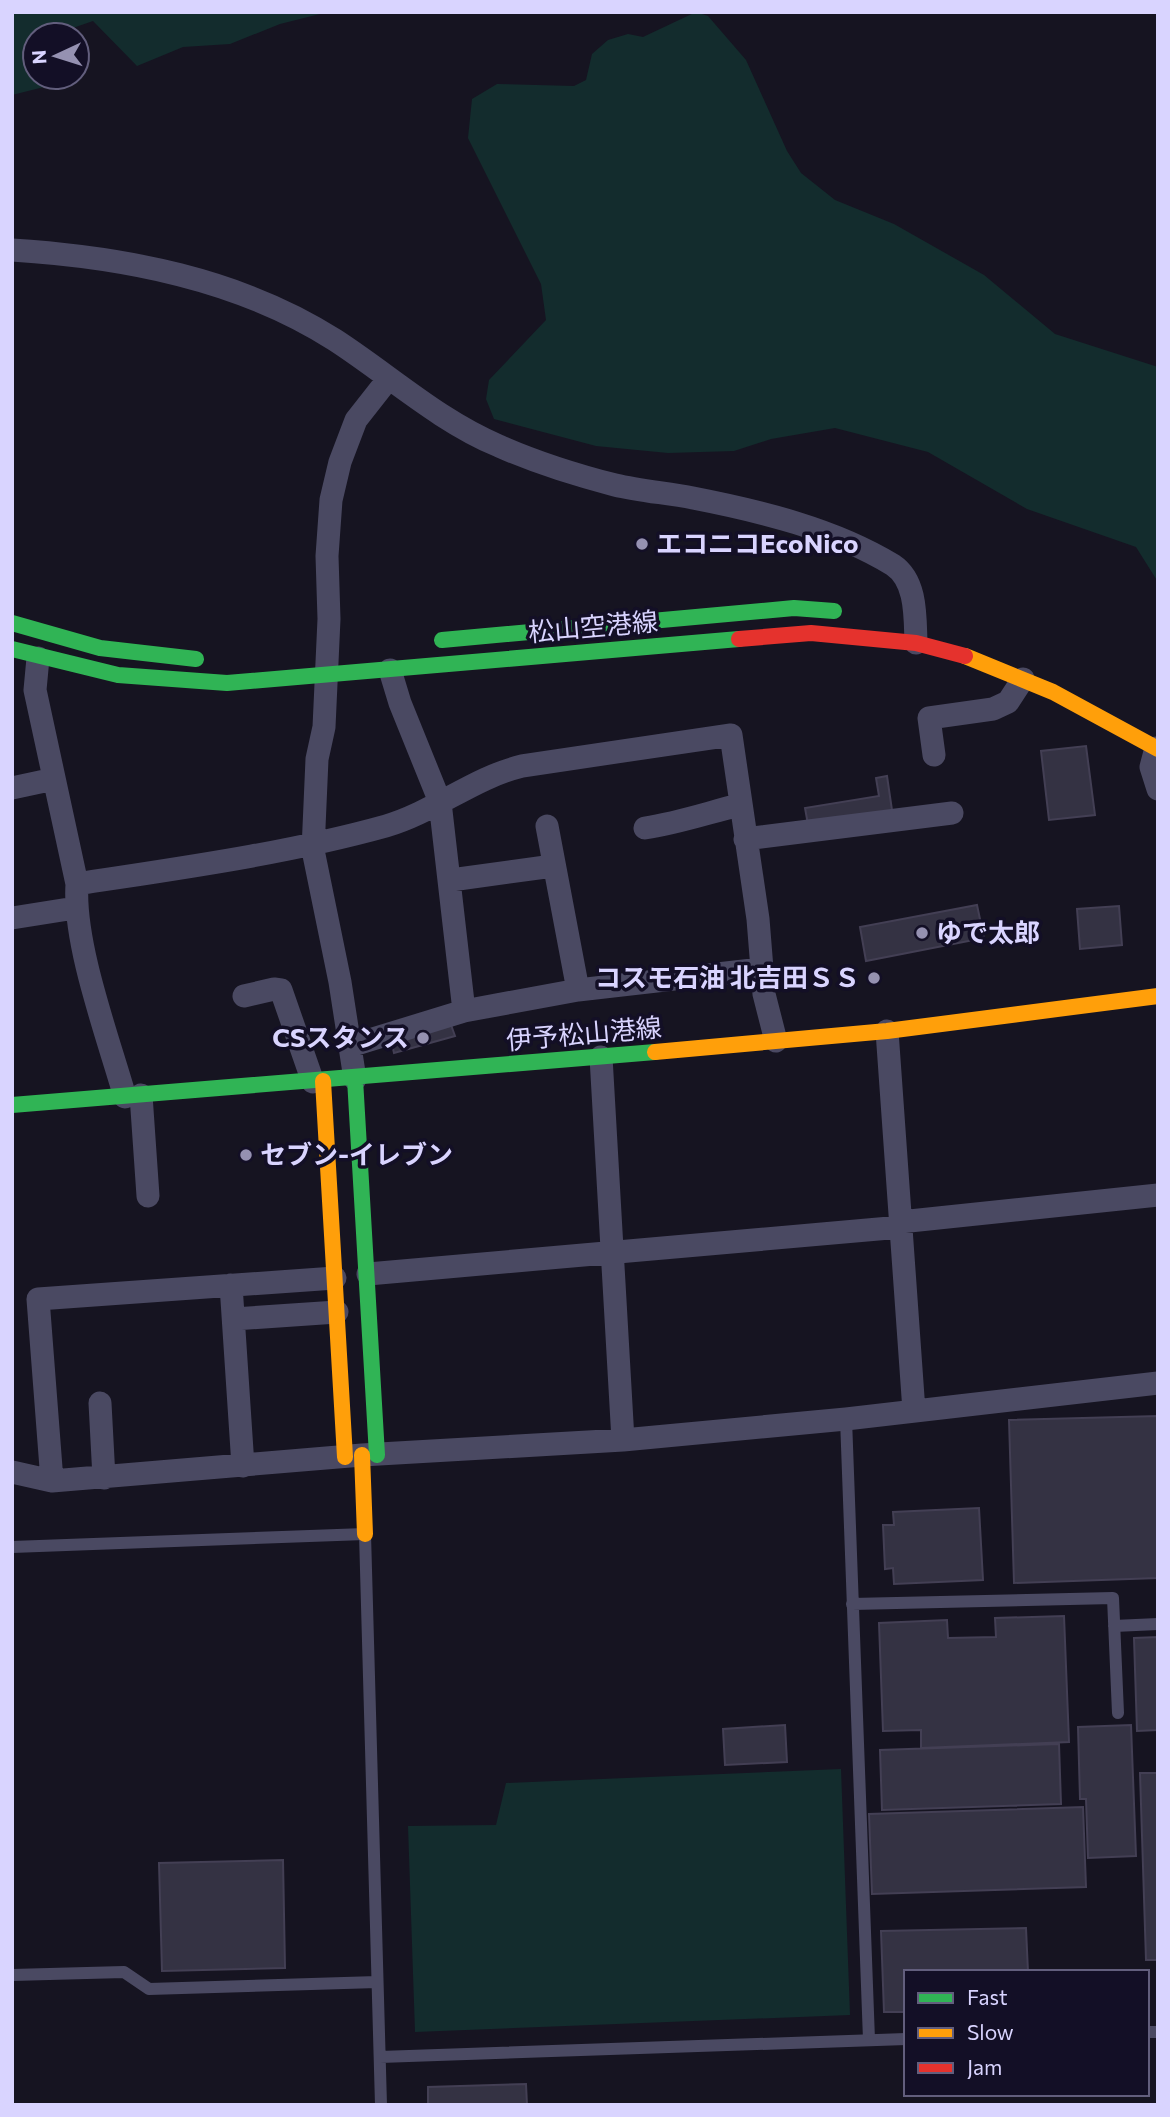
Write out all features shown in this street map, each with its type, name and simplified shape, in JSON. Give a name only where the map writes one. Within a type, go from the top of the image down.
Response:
[{"type":"main road","name":"松山空港線","points":[[420,642],[794,608],[848,612]]},
{"type":"main road","points":[[12,623],[100,648],[177,659],[219,658]]},
{"type":"main road","name":"松山空港線","points":[[12,649],[38,658],[137,680],[188,684],[325,676],[811,633],[916,643],[982,661],[1054,692],[1157,749]]},
{"type":"main road","name":"伊予松山港線","points":[[12,1105],[355,1079],[887,1031],[1158,996]]},
{"type":"main road","points":[[355,1079],[368,1274],[361,1455],[365,1534]]},
{"type":"main road","points":[[318,1082],[337,1312],[361,1455]]},
{"type":"street","points":[[12,250],[106,260],[210,282],[295,316],[449,419],[498,446],[616,485],[755,511],[819,531],[876,556],[895,567],[909,582],[916,643]]},
{"type":"street","points":[[355,1079],[341,982],[318,880],[313,842],[317,759],[324,727],[329,620],[327,556],[331,500],[356,421],[389,378]]},
{"type":"street","points":[[38,658],[35,690],[77,884],[75,908],[99,1007],[133,1096],[148,1196]]},
{"type":"street","points":[[390,670],[400,703],[440,802],[464,1011]]},
{"type":"street","points":[[933,755],[929,718],[993,709],[1007,702],[1023,679]]},
{"type":"street","points":[[77,884],[252,857],[387,825],[440,802],[494,773],[522,766],[731,735],[739,805],[758,919],[761,969],[776,1041]]},
{"type":"street","points":[[1157,749],[1151,767],[1158,789]]},
{"type":"street","points":[[12,788],[54,779]]},
{"type":"street","points":[[645,828],[681,823],[698,815],[739,805]]},
{"type":"street","points":[[745,839],[952,813]]},
{"type":"street","points":[[547,826],[578,990]]},
{"type":"street","points":[[451,880],[554,866]]},
{"type":"street","points":[[12,918],[75,908]]},
{"type":"street","points":[[350,1046],[464,1011],[578,990],[761,969]]},
{"type":"street","points":[[244,996],[274,989],[281,990],[318,1082]]},
{"type":"street","points":[[887,1031],[914,1411]]},
{"type":"street","points":[[601,1057],[623,1440]]},
{"type":"street","points":[[368,1274],[612,1254],[901,1225],[1158,1195]]},
{"type":"street","points":[[52,1481],[38,1299],[335,1278]]},
{"type":"street","points":[[231,1285],[243,1466]]},
{"type":"street","points":[[234,1319],[337,1312]]},
{"type":"street","points":[[12,1472],[52,1481],[361,1455],[623,1440],[846,1419],[1158,1383]]},
{"type":"street","points":[[100,1403],[104,1478]]},
{"type":"lane","points":[[846,1419],[869,2040]]},
{"type":"lane","points":[[12,1547],[365,1534],[381,2105]]},
{"type":"lane","points":[[852,1605],[1113,1598],[1118,1713]]},
{"type":"lane","points":[[1114,1626],[1158,1624]]},
{"type":"lane","points":[[12,1975],[124,1972],[149,1989],[377,1982]]},
{"type":"lane","points":[[380,2057],[904,2039]]},
{"type":"green space","points":[[12,12],[328,12],[280,24],[230,44],[183,47],[137,66],[93,21],[21,21],[21,91],[28,91],[12,95]]},
{"type":"green space","points":[[696,12],[708,16],[746,60],[787,151],[801,173],[835,200],[894,224],[984,275],[1055,334],[1158,367],[1158,582],[1136,547],[1027,509],[928,452],[835,428],[771,439],[734,451],[668,453],[596,446],[494,419],[486,399],[489,380],[546,320],[541,284],[468,138],[472,99],[497,84],[574,86],[586,80],[592,54],[608,40],[628,34],[643,37]]},
{"type":"green space","points":[[841,1769],[850,2015],[415,2032],[408,1826],[496,1825],[506,1783]]},
{"type":"building","points":[[1086,746],[1095,815],[1049,820],[1041,751]]},
{"type":"building","points":[[887,776],[893,817],[809,830],[805,808],[879,796],[876,778]]},
{"type":"building","name":"ゆで太郎","points":[[977,905],[984,938],[866,961],[860,927]]},
{"type":"building","points":[[1119,906],[1122,945],[1080,949],[1077,909]]},
{"type":"building","name":"CSスタンス","points":[[450,1022],[455,1036],[394,1053],[391,1040]]},
{"type":"building","points":[[1158,1416],[1158,1578],[1014,1583],[1009,1420]]},
{"type":"building","points":[[979,1508],[983,1580],[894,1584],[893,1568],[885,1569],[883,1525],[894,1525],[893,1512]]},
{"type":"building","points":[[1064,1616],[1069,1742],[921,1748],[921,1730],[883,1731],[879,1623],[947,1620],[948,1638],[996,1637],[995,1618]]},
{"type":"building","points":[[1158,1637],[1158,1730],[1137,1731],[1134,1638]]},
{"type":"building","points":[[785,1725],[787,1762],[725,1765],[723,1729]]},
{"type":"building","points":[[1131,1725],[1136,1856],[1088,1858],[1086,1799],[1080,1799],[1078,1727]]},
{"type":"building","points":[[1059,1744],[1061,1804],[882,1810],[880,1750]]},
{"type":"building","points":[[1140,1773],[1158,1773],[1158,1960],[1146,1960]]},
{"type":"building","points":[[1083,1807],[1086,1887],[872,1894],[869,1814]]},
{"type":"building","points":[[283,1860],[285,1968],[162,1971],[159,1863]]},
{"type":"building","points":[[1026,1928],[1028,1970],[904,1970],[904,2012],[884,2012],[881,1931]]},
{"type":"building","points":[[526,2084],[527,2105],[428,2105],[428,2087]]},
{"type":"traffic: fast","points":[[442,640],[794,608],[834,611]]},
{"type":"traffic: fast","points":[[12,623],[100,648],[196,659]]},
{"type":"traffic: fast","points":[[12,649],[118,675],[227,683],[739,639]]},
{"type":"traffic: fast","points":[[12,1105],[655,1052]]},
{"type":"traffic: fast","points":[[355,1079],[377,1455]]},
{"type":"traffic: slow","points":[[965,656],[1053,692],[1158,749]]},
{"type":"traffic: slow","points":[[655,1052],[887,1031],[1158,996]]},
{"type":"traffic: slow","points":[[323,1081],[345,1457]]},
{"type":"traffic: slow","points":[[362,1455],[365,1534]]},
{"type":"traffic: jam","points":[[739,639],[811,633],[916,643],[965,656]]},
{"type":"place","name":"エコニコEcoNico","points":[[642,544]]},
{"type":"place","name":"ゆで太郎","points":[[922,933]]},
{"type":"place","name":"コスモ石油 北吉田ＳＳ","points":[[874,978]]},
{"type":"place","name":"CSスタンス","points":[[423,1038]]},
{"type":"place","name":"セブン-イレブン","points":[[246,1155]]}]
